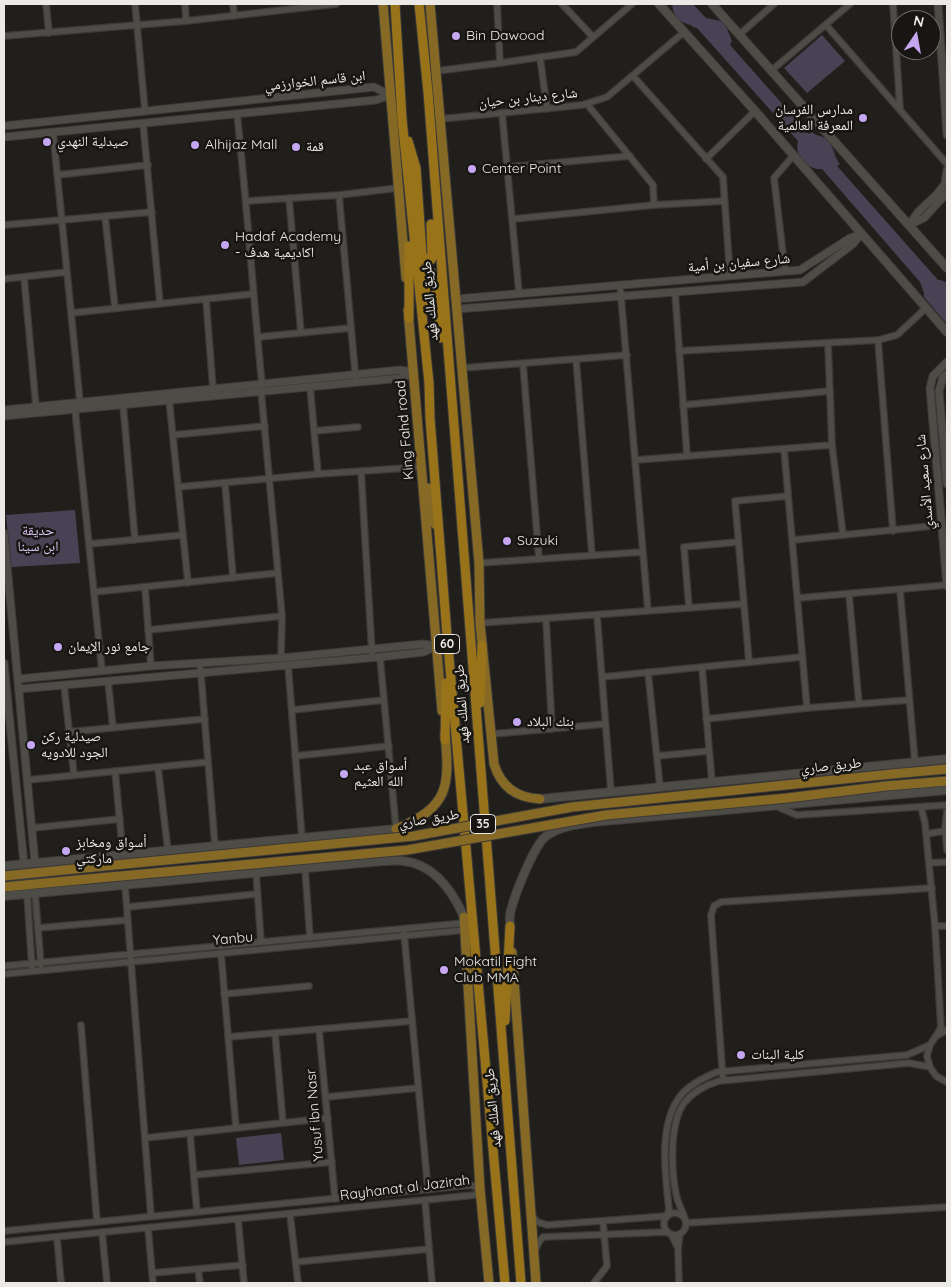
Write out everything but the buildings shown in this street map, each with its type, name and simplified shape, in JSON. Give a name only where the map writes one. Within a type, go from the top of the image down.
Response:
[{"type":"highway","name":"طريق الملك فهد","points":[[394,4],[402,119],[429,384],[446,635],[504,1283]]},
{"type":"highway","name":"طريق الملك فهد","points":[[419,4],[522,1283]]},
{"type":"highway","points":[[402,119],[416,168],[422,254],[425,261],[430,261],[432,258],[429,128]]},
{"type":"highway","points":[[409,193],[409,318]]},
{"type":"highway","points":[[429,384],[430,360],[424,281],[428,273],[432,273],[435,278],[447,392],[453,422]]},
{"type":"highway","points":[[445,740],[446,635]]},
{"type":"highway","points":[[479,746],[482,645]]},
{"type":"highway","points":[[503,1059],[510,926]]},
{"type":"main road","name":"King Fahd road","points":[[383,4],[447,779],[439,799],[424,815],[416,821],[396,829]]},
{"type":"main road","name":"طريق الملك فهد","points":[[430,4],[479,563],[480,623],[494,764],[503,784],[512,792],[525,797],[540,799]]},
{"type":"main road","points":[[659,4],[756,112],[947,332]]},
{"type":"main road","points":[[712,4],[947,268]]},
{"type":"main road","points":[[926,308],[947,325]]},
{"type":"main road","name":"طريق الملك فهد","points":[[418,421],[440,553]]},
{"type":"main road","points":[[540,799],[947,760]]},
{"type":"main road","name":"طريق صاري","points":[[4,876],[414,836],[572,807],[947,767]]},
{"type":"main road","name":"طريق صاري","points":[[4,887],[407,850],[606,815],[787,798],[947,780]]},
{"type":"main road","points":[[536,1283],[510,912],[535,852],[545,838],[562,828],[593,822],[947,790]]},
{"type":"main road","points":[[4,866],[396,829]]},
{"type":"main road","points":[[4,896],[384,861],[403,861],[416,864],[440,879],[457,902],[465,924],[480,1189],[489,1283]]},
{"type":"street","points":[[46,4],[49,33]]},
{"type":"street","points":[[135,4],[145,111]]},
{"type":"street","points":[[184,4],[186,21]]},
{"type":"street","points":[[233,4],[234,16]]},
{"type":"street","points":[[4,36],[137,26],[234,16],[321,4],[336,4]]},
{"type":"street","points":[[497,4],[500,63]]},
{"type":"street","points":[[562,4],[593,37]]},
{"type":"street","points":[[436,71],[576,52],[632,4]]},
{"type":"street","points":[[740,34],[774,4]]},
{"type":"street","points":[[772,70],[850,4]]},
{"type":"street","points":[[893,4],[900,108]]},
{"type":"street","points":[[938,4],[945,51],[947,135]]},
{"type":"street","points":[[826,24],[947,164]]},
{"type":"street","name":"شارع دينار بن حيان","points":[[440,120],[587,104],[607,97],[684,32]]},
{"type":"street","points":[[540,57],[547,109]]},
{"type":"street","points":[[633,76],[723,177],[730,276]]},
{"type":"street","name":"ابن قاسم الخوارزمي","points":[[4,126],[374,87],[390,94]]},
{"type":"street","name":"ابن قاسم الخوارزمي","points":[[4,137],[376,100],[390,94]]},
{"type":"street","points":[[587,104],[653,185],[654,205]]},
{"type":"street","points":[[188,107],[190,119]]},
{"type":"street","points":[[706,159],[756,112]]},
{"type":"street","points":[[502,113],[519,294]]},
{"type":"street","points":[[237,114],[247,201],[253,294],[282,616],[281,658]]},
{"type":"street","points":[[143,123],[160,304]]},
{"type":"street","points":[[53,132],[80,402]]},
{"type":"street","points":[[508,167],[630,156]]},
{"type":"street","points":[[785,271],[774,178],[793,156]]},
{"type":"street","points":[[57,175],[148,165]]},
{"type":"street","points":[[909,225],[918,212],[945,184],[947,170]]},
{"type":"street","points":[[247,201],[339,195],[398,188]]},
{"type":"street","points":[[909,225],[924,218],[947,194]]},
{"type":"street","points":[[339,195],[356,378]]},
{"type":"street","points":[[289,198],[301,332]]},
{"type":"street","points":[[513,219],[654,205],[724,202]]},
{"type":"street","points":[[4,225],[152,212]]},
{"type":"street","points":[[105,216],[116,308]]},
{"type":"street","name":"شارع سفيان بن أمية","points":[[456,299],[800,270],[850,238],[862,234]]},
{"type":"street","name":"شارع سفيان بن أمية","points":[[457,309],[803,282],[853,244],[862,234]]},
{"type":"street","points":[[4,279],[67,272]]},
{"type":"street","points":[[24,277],[36,407]]},
{"type":"street","points":[[620,285],[648,611]]},
{"type":"street","points":[[675,292],[687,455]]},
{"type":"street","points":[[71,313],[253,294]]},
{"type":"street","points":[[206,299],[213,389]]},
{"type":"street","points":[[679,351],[878,340],[897,334],[926,308]]},
{"type":"street","points":[[258,336],[351,328]]},
{"type":"street","points":[[878,340],[893,531]]},
{"type":"street","points":[[828,343],[832,445],[843,535]]},
{"type":"street","points":[[462,368],[627,355]]},
{"type":"street","points":[[576,359],[592,555]]},
{"type":"street","name":"شارع سعيد الأسدي","points":[[947,362],[933,376],[930,388],[947,585]]},
{"type":"street","points":[[523,364],[539,559]]},
{"type":"street","points":[[4,416],[356,378],[402,378],[414,372]]},
{"type":"street","name":"شارع سعيد الأسدي","points":[[945,376],[939,391],[947,484]]},
{"type":"street","points":[[4,410],[213,389],[310,386],[356,378]]},
{"type":"street","points":[[310,386],[318,474]]},
{"type":"street","points":[[684,405],[830,391]]},
{"type":"street","points":[[169,399],[188,583]]},
{"type":"street","points":[[123,404],[136,540]]},
{"type":"street","points":[[75,409],[102,671]]},
{"type":"street","points":[[173,435],[265,426]]},
{"type":"street","points":[[314,431],[358,427]]},
{"type":"street","points":[[636,460],[832,445]]},
{"type":"street","points":[[784,449],[807,708]]},
{"type":"street","points":[[178,487],[318,474],[422,467]]},
{"type":"street","points":[[361,471],[371,657]]},
{"type":"street","points":[[225,483],[233,578]]},
{"type":"street","points":[[749,662],[735,501],[788,496]]},
{"type":"street","points":[[793,540],[942,525]]},
{"type":"street","points":[[4,533],[35,863]]},
{"type":"street","points":[[89,544],[183,535]]},
{"type":"street","points":[[689,608],[684,547],[738,542]]},
{"type":"street","points":[[479,563],[644,552]]},
{"type":"street","points":[[94,592],[278,573]]},
{"type":"street","points":[[798,598],[947,585]]},
{"type":"street","points":[[145,587],[151,666]]},
{"type":"street","points":[[900,589],[915,763]]},
{"type":"street","points":[[848,594],[859,704]]},
{"type":"street","points":[[480,623],[744,604]]},
{"type":"street","points":[[598,615],[611,792]]},
{"type":"street","points":[[148,630],[282,616]]},
{"type":"street","points":[[546,619],[552,729]]},
{"type":"street","points":[[18,679],[151,666],[281,658],[423,644],[436,646]]},
{"type":"street","points":[[19,689],[380,657],[424,652],[436,646]]},
{"type":"street","points":[[380,657],[396,829]]},
{"type":"street","points":[[602,676],[802,657]]},
{"type":"street","points":[[4,663],[24,864]]},
{"type":"street","points":[[200,663],[215,846]]},
{"type":"street","points":[[288,665],[302,838]]},
{"type":"street","points":[[702,667],[712,782]]},
{"type":"street","points":[[648,672],[660,787]]},
{"type":"street","points":[[108,681],[113,728]]},
{"type":"street","points":[[64,685],[74,775]]},
{"type":"street","points":[[292,710],[384,700]]},
{"type":"street","points":[[706,719],[807,708],[909,700]]},
{"type":"street","points":[[68,732],[205,719]]},
{"type":"street","points":[[492,734],[605,724]]},
{"type":"street","points":[[4,740],[12,739]]},
{"type":"street","points":[[295,756],[389,746]]},
{"type":"street","points":[[657,756],[709,751]]},
{"type":"street","points":[[27,780],[208,762]]},
{"type":"street","points":[[158,767],[168,851]]},
{"type":"street","points":[[115,772],[123,855]]},
{"type":"street","points":[[776,806],[797,815],[947,805]]},
{"type":"street","points":[[920,807],[925,823],[932,888],[941,1028],[930,1045],[927,1056],[930,1067],[936,1076],[947,1082]]},
{"type":"street","points":[[947,811],[947,850]]},
{"type":"street","points":[[32,828],[120,819]]},
{"type":"street","points":[[926,834],[946,831]]},
{"type":"street","points":[[929,863],[947,862]]},
{"type":"street","points":[[305,868],[310,938]]},
{"type":"street","points":[[256,872],[261,942]]},
{"type":"street","points":[[125,885],[151,1216]]},
{"type":"street","points":[[723,1080],[711,915],[714,906],[721,902],[932,888]]},
{"type":"street","points":[[35,893],[42,970]]},
{"type":"street","points":[[26,894],[32,971]]},
{"type":"street","points":[[127,907],[257,894]]},
{"type":"street","points":[[38,928],[128,920]]},
{"type":"street","name":"Yanbu","points":[[4,974],[221,953],[465,924]]},
{"type":"street","points":[[935,926],[947,926]]},
{"type":"street","points":[[404,932],[428,1190]]},
{"type":"street","name":"Yanbu","points":[[4,966],[261,942],[404,932]]},
{"type":"street","points":[[221,953],[236,1128]]},
{"type":"street","points":[[224,994],[309,986]]},
{"type":"street","points":[[228,1037],[412,1021]]},
{"type":"street","points":[[81,1025],[97,1222]]},
{"type":"street","name":"Yusuf ibn Nasr","points":[[319,1029],[335,1199]]},
{"type":"street","points":[[936,1036],[947,1030]]},
{"type":"street","points":[[275,1033],[283,1123]]},
{"type":"street","points":[[678,1248],[664,1224],[669,1209],[665,1137],[669,1119],[681,1094],[701,1079],[722,1072],[908,1055],[930,1045]]},
{"type":"street","points":[[829,1062],[830,1071]]},
{"type":"street","points":[[680,1283],[678,1248],[680,1234],[686,1228],[686,1221],[677,1198],[673,1135],[676,1120],[684,1104],[696,1092],[705,1086],[723,1080],[909,1063],[930,1067]]},
{"type":"street","points":[[326,1097],[418,1088]]},
{"type":"street","points":[[145,1138],[328,1118]]},
{"type":"street","points":[[190,1133],[197,1212]]},
{"type":"street","points":[[194,1175],[332,1162]]},
{"type":"street","name":"Rayhanat al Jazirah","points":[[4,1231],[471,1185],[480,1189],[475,1195],[4,1242]]},
{"type":"street","points":[[424,1200],[432,1283]]},
{"type":"street","points":[[686,1221],[947,1207]]},
{"type":"street","points":[[531,1214],[537,1222],[547,1225],[667,1216],[675,1212],[679,1213],[686,1221]]},
{"type":"street","points":[[177,1214],[178,1225]]},
{"type":"street","points":[[290,1214],[298,1283]]},
{"type":"street","points":[[238,1219],[244,1283]]},
{"type":"street","points":[[594,1283],[607,1266],[603,1222]]},
{"type":"street","points":[[148,1228],[153,1283]]},
{"type":"street","points":[[102,1232],[107,1283]]},
{"type":"street","points":[[534,1256],[543,1237],[605,1234],[680,1234]]},
{"type":"street","points":[[57,1237],[61,1283]]},
{"type":"street","points":[[296,1262],[429,1249]]},
{"type":"street","points":[[152,1273],[243,1265]]},
{"type":"street","points":[[198,1269],[200,1283]]},
{"type":"green space","points":[[672,4],[693,4],[706,18],[725,24],[732,41],[730,45],[809,134],[812,132],[829,142],[840,164],[837,166],[938,280],[947,283],[947,324],[924,297],[920,282],[822,169],[807,165],[803,161],[798,152],[798,141],[697,28],[677,18]]},
{"type":"green space","points":[[822,35],[845,61],[807,93],[784,68]]},
{"type":"green space","name":"حديقة ابن سينا","points":[[75,510],[80,563],[11,567],[6,515]]},
{"type":"green space","points":[[281,1133],[284,1160],[239,1165],[236,1138]]},
{"type":"place","name":"Bin Dawood","points":[[456,36]]},
{"type":"place","name":"مدارس الفرسان المعرفة العالمية","points":[[863,118]]},
{"type":"place","name":"صيدلية النهدي","points":[[47,142]]},
{"type":"place","name":"Alhijaz Mall","points":[[195,145]]},
{"type":"place","name":"قمة","points":[[296,147]]},
{"type":"place","name":"Center Point","points":[[472,169]]},
{"type":"place","name":"Hadaf Academy - اكاديمية هدف","points":[[225,245]]},
{"type":"place","name":"Suzuki","points":[[507,541]]},
{"type":"place","name":"جامع نور الإيمان","points":[[58,647]]},
{"type":"place","name":"بنك البلاد","points":[[517,722]]},
{"type":"place","name":"صيدلية ركن الجود للادويه","points":[[31,745]]},
{"type":"place","name":"أسواق عبد الله العثيم","points":[[344,774]]},
{"type":"place","name":"أسواق ومخابز ماركتي","points":[[66,851]]},
{"type":"place","name":"Mokatil Fight Club MMA","points":[[444,970]]},
{"type":"place","name":"كلية البنات","points":[[741,1055]]}]
